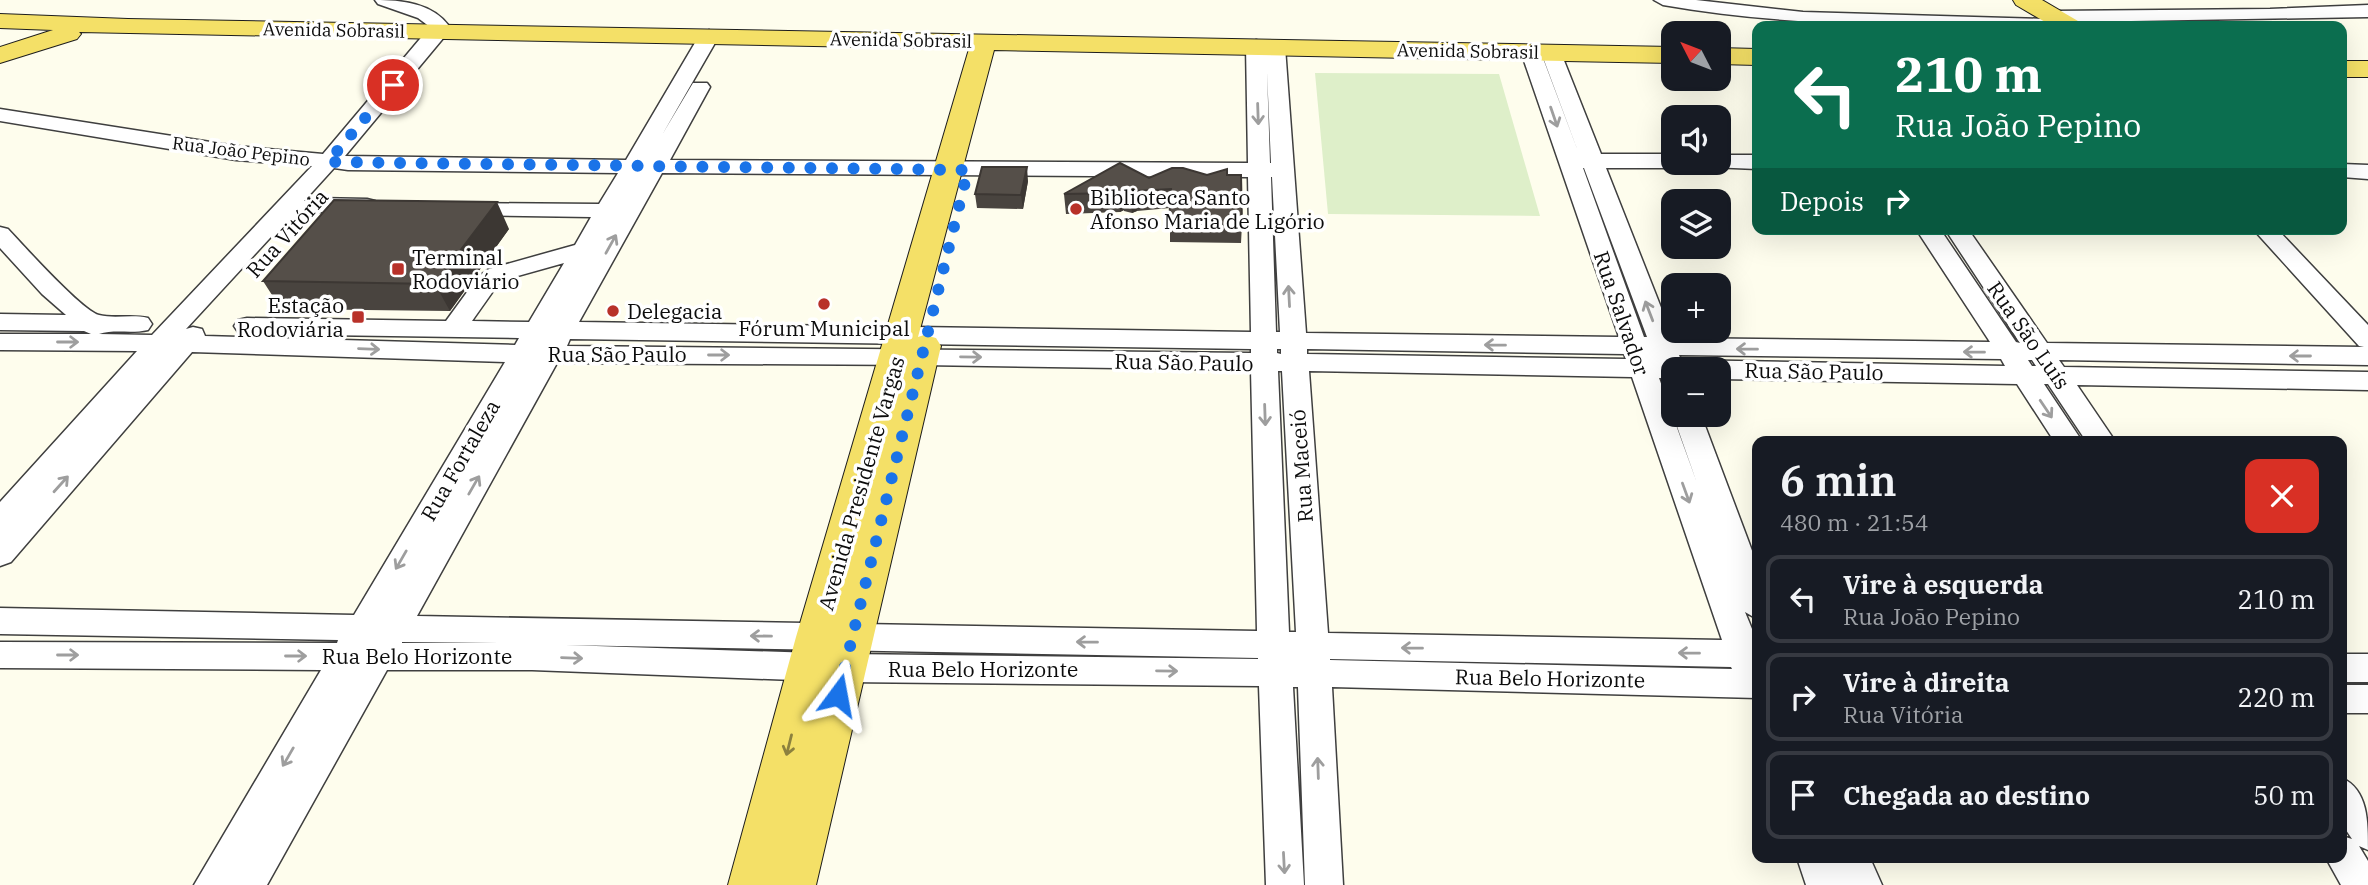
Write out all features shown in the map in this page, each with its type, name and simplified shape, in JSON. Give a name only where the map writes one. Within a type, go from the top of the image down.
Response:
[{"type":"main road","points":[[2025,0],[2060,21]]},
{"type":"main road","name":"Avenida Sobrasil","points":[[0,21],[128,26],[1661,55]]},
{"type":"main road","name":"Avenida Sobrasil","points":[[0,55],[63,35],[128,26]]},
{"type":"main road","points":[[0,34],[0,42]]},
{"type":"main road","name":"Avenida Presidente Vargas","points":[[753,885],[830,652],[992,42]]},
{"type":"main road","points":[[1731,56],[1752,57]]},
{"type":"main road","points":[[2347,69],[2368,69]]},
{"type":"main road","name":"Avenida Presidente Vargas","points":[[791,885],[830,652]]},
{"type":"street","points":[[384,0],[435,20],[448,32]]},
{"type":"street","points":[[1662,0],[1734,12],[1803,18],[1997,21]]},
{"type":"street","points":[[2254,0],[2270,15]]},
{"type":"street","points":[[2092,21],[2368,11]]},
{"type":"street","name":"Rua Vitória","points":[[10,520],[125,412],[223,275],[274,221],[338,163],[448,32]]},
{"type":"street","name":"Rua Fortaleza","points":[[369,642],[453,521],[499,440],[542,343],[718,37]]},
{"type":"street","name":"Rua Maceió","points":[[1265,46],[1275,263],[1293,353],[1300,449],[1314,660],[1324,885]]},
{"type":"street","name":"Rua Salvador","points":[[1541,52],[1581,161],[1639,283],[1667,357]]},
{"type":"street","name":"Rua João Pepino","points":[[0,115],[236,153],[338,163],[642,168],[1271,170]]},
{"type":"street","points":[[1581,161],[1661,162]]},
{"type":"street","name":"Rua Salvador","points":[[1581,161],[1611,283],[1752,668]]},
{"type":"street","points":[[1731,162],[1752,162]]},
{"type":"street","name":"Rua Vitória","points":[[0,554],[10,520],[97,412],[249,275],[314,205],[338,163]]},
{"type":"street","points":[[2347,171],[2368,172]]},
{"type":"street","points":[[274,221],[314,205],[395,207]]},
{"type":"street","points":[[435,208],[618,211]]},
{"type":"street","name":"Rua Fortaleza","points":[[578,280],[583,250],[618,211]]},
{"type":"street","points":[[0,234],[51,289],[88,322],[124,342]]},
{"type":"street","name":"Rua São Luís","points":[[1932,235],[2065,436]]},
{"type":"street","name":"Rua São Luís","points":[[1960,235],[2098,436]]},
{"type":"street","points":[[2279,235],[2368,340]]},
{"type":"street","points":[[2281,235],[2368,312]]},
{"type":"street","points":[[452,330],[487,282],[498,274],[583,250]]},
{"type":"street","name":"Rua Maceió","points":[[1275,263],[1263,353],[1273,659],[1285,885]]},
{"type":"street","points":[[223,275],[249,275]]},
{"type":"street","points":[[1959,276],[1988,276]]},
{"type":"street","points":[[1611,283],[1639,283]]},
{"type":"street","name":"Rua São Paulo","points":[[0,322],[88,322],[180,335],[542,343],[1637,357],[1661,362]]},
{"type":"street","name":"Rua São Paulo","points":[[0,342],[124,342],[180,335],[452,330],[542,343]]},
{"type":"street","name":"Rua Fortaleza","points":[[213,885],[280,799],[369,642],[424,522],[471,440],[542,343]]},
{"type":"street","name":"Rua São Paulo","points":[[1937,363],[2009,353],[2368,356]]},
{"type":"street","name":"Rua São Paulo","points":[[1731,362],[1937,363],[2024,376],[2368,381]]},
{"type":"street","points":[[97,412],[125,412]]},
{"type":"street","points":[[1692,427],[1752,592]]},
{"type":"street","points":[[471,440],[499,440]]},
{"type":"street","points":[[1266,449],[1300,449]]},
{"type":"street","points":[[1672,455],[1702,454]]},
{"type":"street","points":[[424,522],[453,521]]},
{"type":"street","points":[[1269,536],[1306,536]]},
{"type":"street","name":"Rua Belo Horizonte","points":[[0,621],[223,627],[369,642],[1468,663],[1752,673]]},
{"type":"street","points":[[204,656],[223,627]]},
{"type":"street","name":"Rua Belo Horizonte","points":[[0,655],[204,656],[369,642]]},
{"type":"street","points":[[2347,668],[2368,668]]},
{"type":"street","points":[[2347,699],[2368,699]]},
{"type":"street","name":"Rua Fortaleza","points":[[247,885],[280,799]]},
{"type":"street","points":[[2347,802],[2368,833]]},
{"type":"street","points":[[1281,808],[1319,810]]},
{"type":"street","points":[[2347,861],[2362,885]]},
{"type":"street","points":[[1818,863],[1825,885]]},
{"type":"street","points":[[1854,863],[1863,885]]},
{"type":"green space","points":[[1315,73],[1499,74],[1540,216],[1328,214]]},
{"type":"building","points":[[1120,163],[1149,178],[1172,168],[1183,168],[1207,175],[1227,169],[1227,175],[1241,175],[1242,224],[1169,223],[1171,189],[1136,191],[1131,194],[1124,190],[1119,193],[1064,194]]},
{"type":"building","points":[[982,167],[1027,167],[1021,195],[975,194]]},
{"type":"building","points":[[334,200],[497,202],[435,284],[263,281]]},
{"type":"place","name":"Biblioteca Santo Afonso Maria de Ligório","points":[[1076,209]]},
{"type":"place","name":"Terminal Rodoviário","points":[[398,269]]},
{"type":"place","name":"Fórum Municipal","points":[[824,304]]},
{"type":"place","name":"Delegacia","points":[[613,311]]},
{"type":"place","name":"Estação Rodoviária","points":[[358,317]]},
{"type":"route","points":[[393,85],[328,162],[968,170],[838,695]]}]
